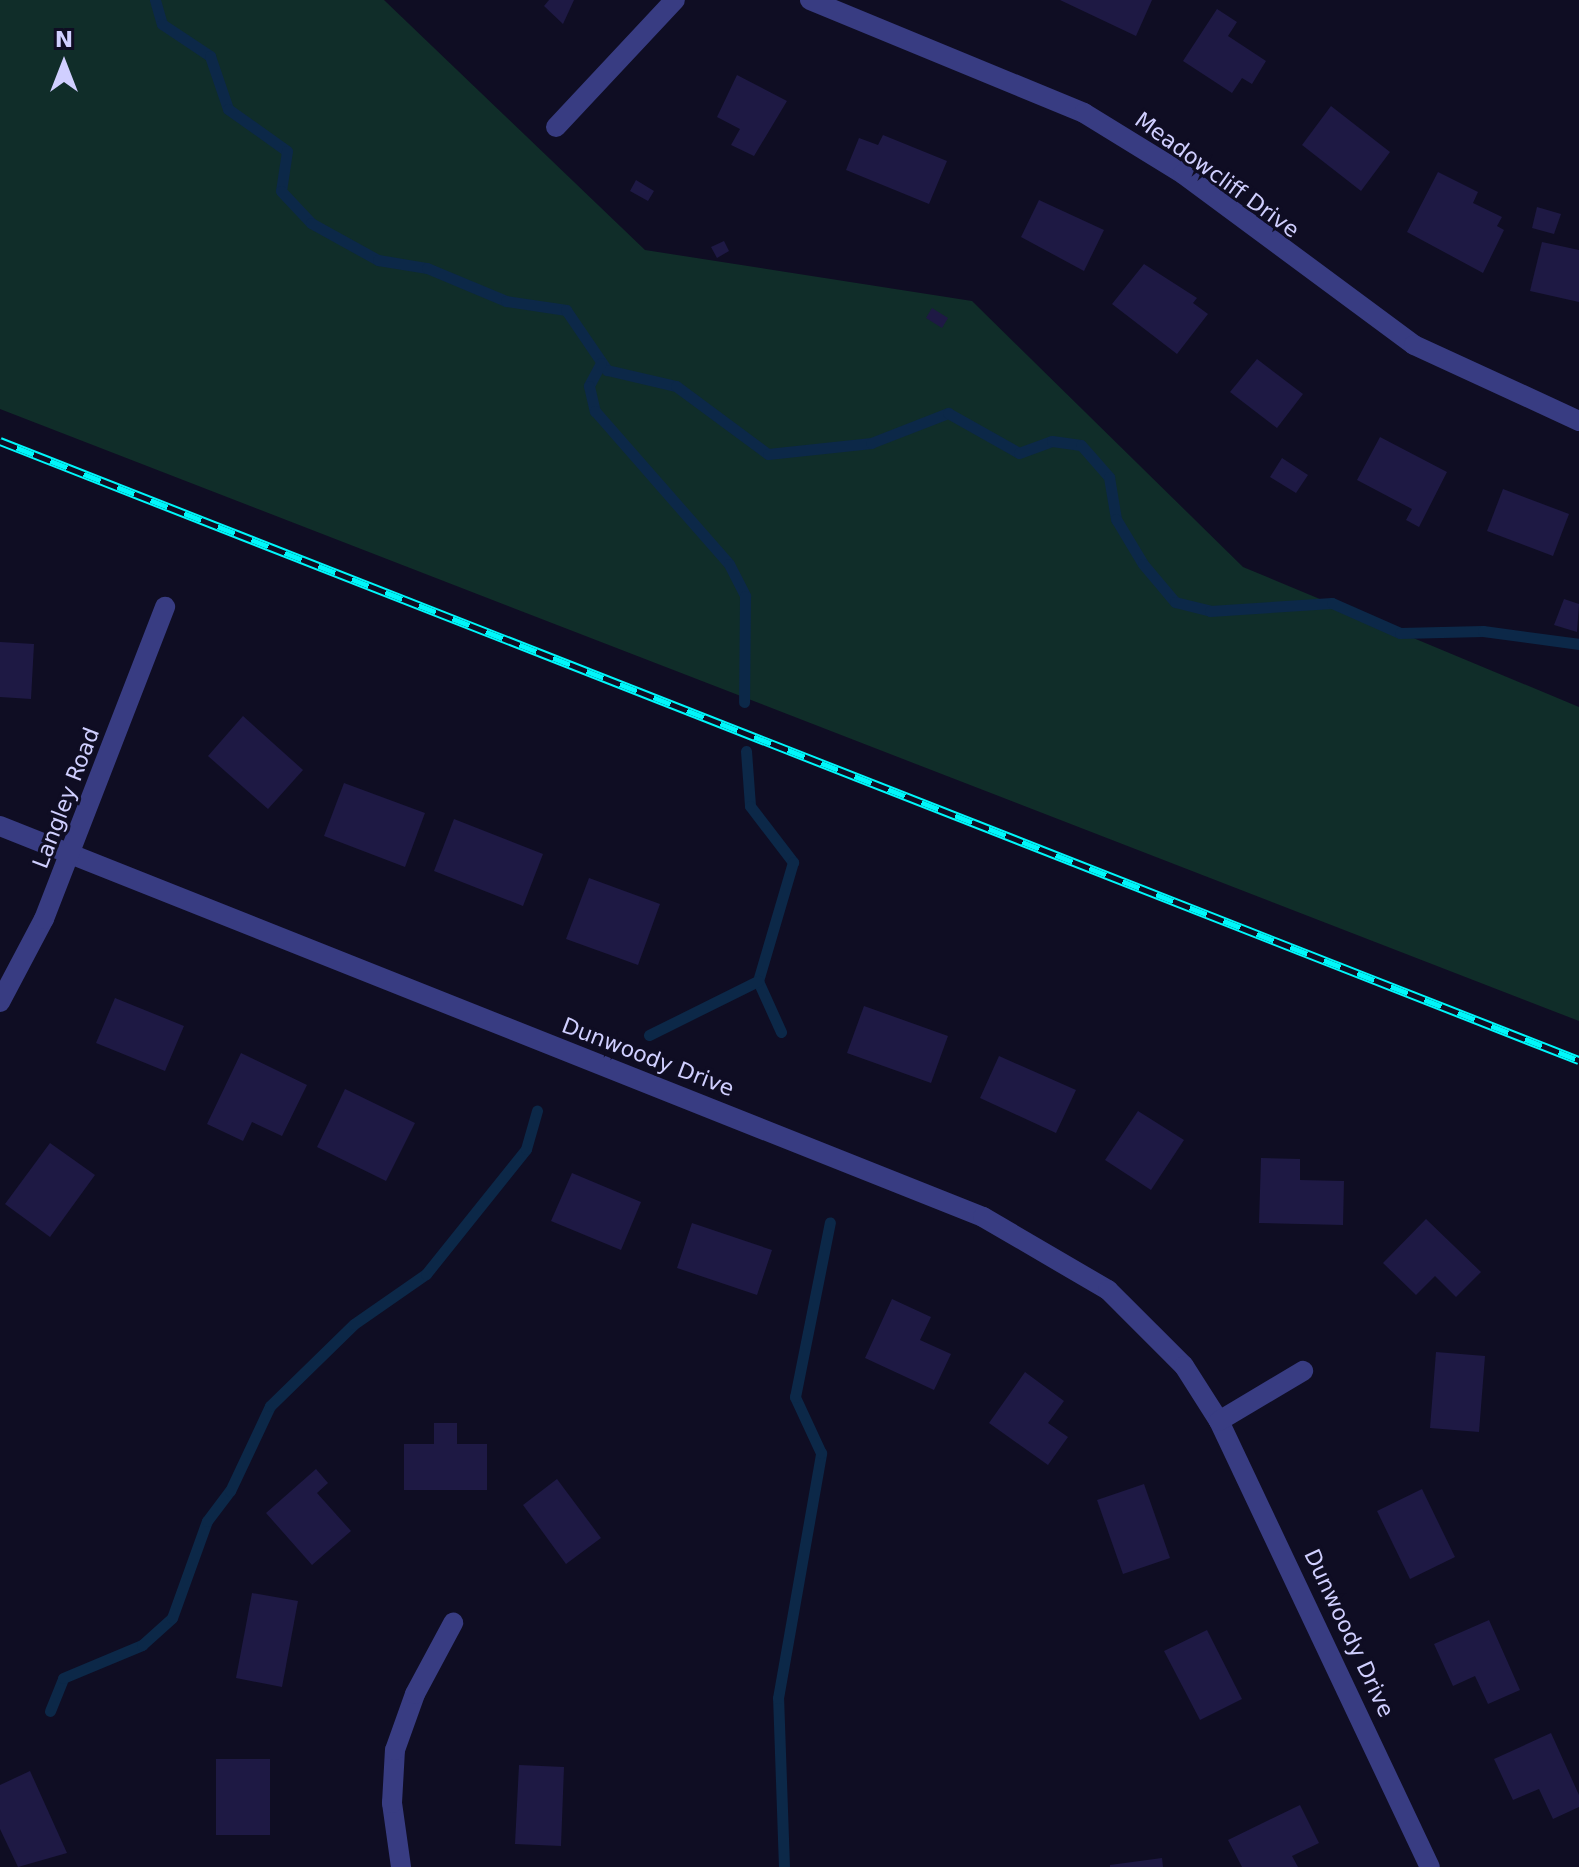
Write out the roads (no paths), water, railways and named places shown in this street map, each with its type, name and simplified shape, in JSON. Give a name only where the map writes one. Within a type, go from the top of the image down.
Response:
[{"type":"street","points":[[556,127],[675,0]]},
{"type":"street","name":"Meadowcliff Drive","points":[[810,0],[1084,113],[1183,174],[1414,345],[1579,421]]},
{"type":"street","name":"Langley Road","points":[[0,1002],[69,855],[165,607]]},
{"type":"street","name":"Dunwoody Drive","points":[[0,826],[824,1152],[1048,1249],[1135,1313],[1184,1366],[1219,1421],[1430,1867]]},
{"type":"street","points":[[1219,1421],[1303,1371]]},
{"type":"street","points":[[401,1867],[392,1803],[395,1750],[415,1694],[453,1623]]},
{"type":"waterway","points":[[155,0],[162,24],[210,56],[228,109],[287,151],[281,191],[311,223],[378,260],[427,268],[506,301],[566,310],[607,370],[676,386],[768,454],[871,443],[948,413],[1019,453],[1052,441],[1081,445],[1109,477],[1116,519],[1143,564],[1175,602],[1210,611],[1332,603],[1400,633],[1483,631],[1579,644]]},
{"type":"waterway","points":[[601,363],[589,386],[595,411],[729,564],[745,596],[744,702]]},
{"type":"waterway","points":[[746,751],[750,806],[793,862],[758,981],[781,1032]]},
{"type":"waterway","points":[[649,1035],[758,981]]},
{"type":"waterway","points":[[50,1711],[63,1678],[142,1645],[172,1618],[207,1521],[230,1491],[270,1406],[354,1324],[426,1274],[526,1149],[537,1111]]},
{"type":"waterway","points":[[784,1867],[778,1698],[821,1453],[795,1397],[830,1222]]},
{"type":"railway","points":[[0,441],[1579,1060]]}]
